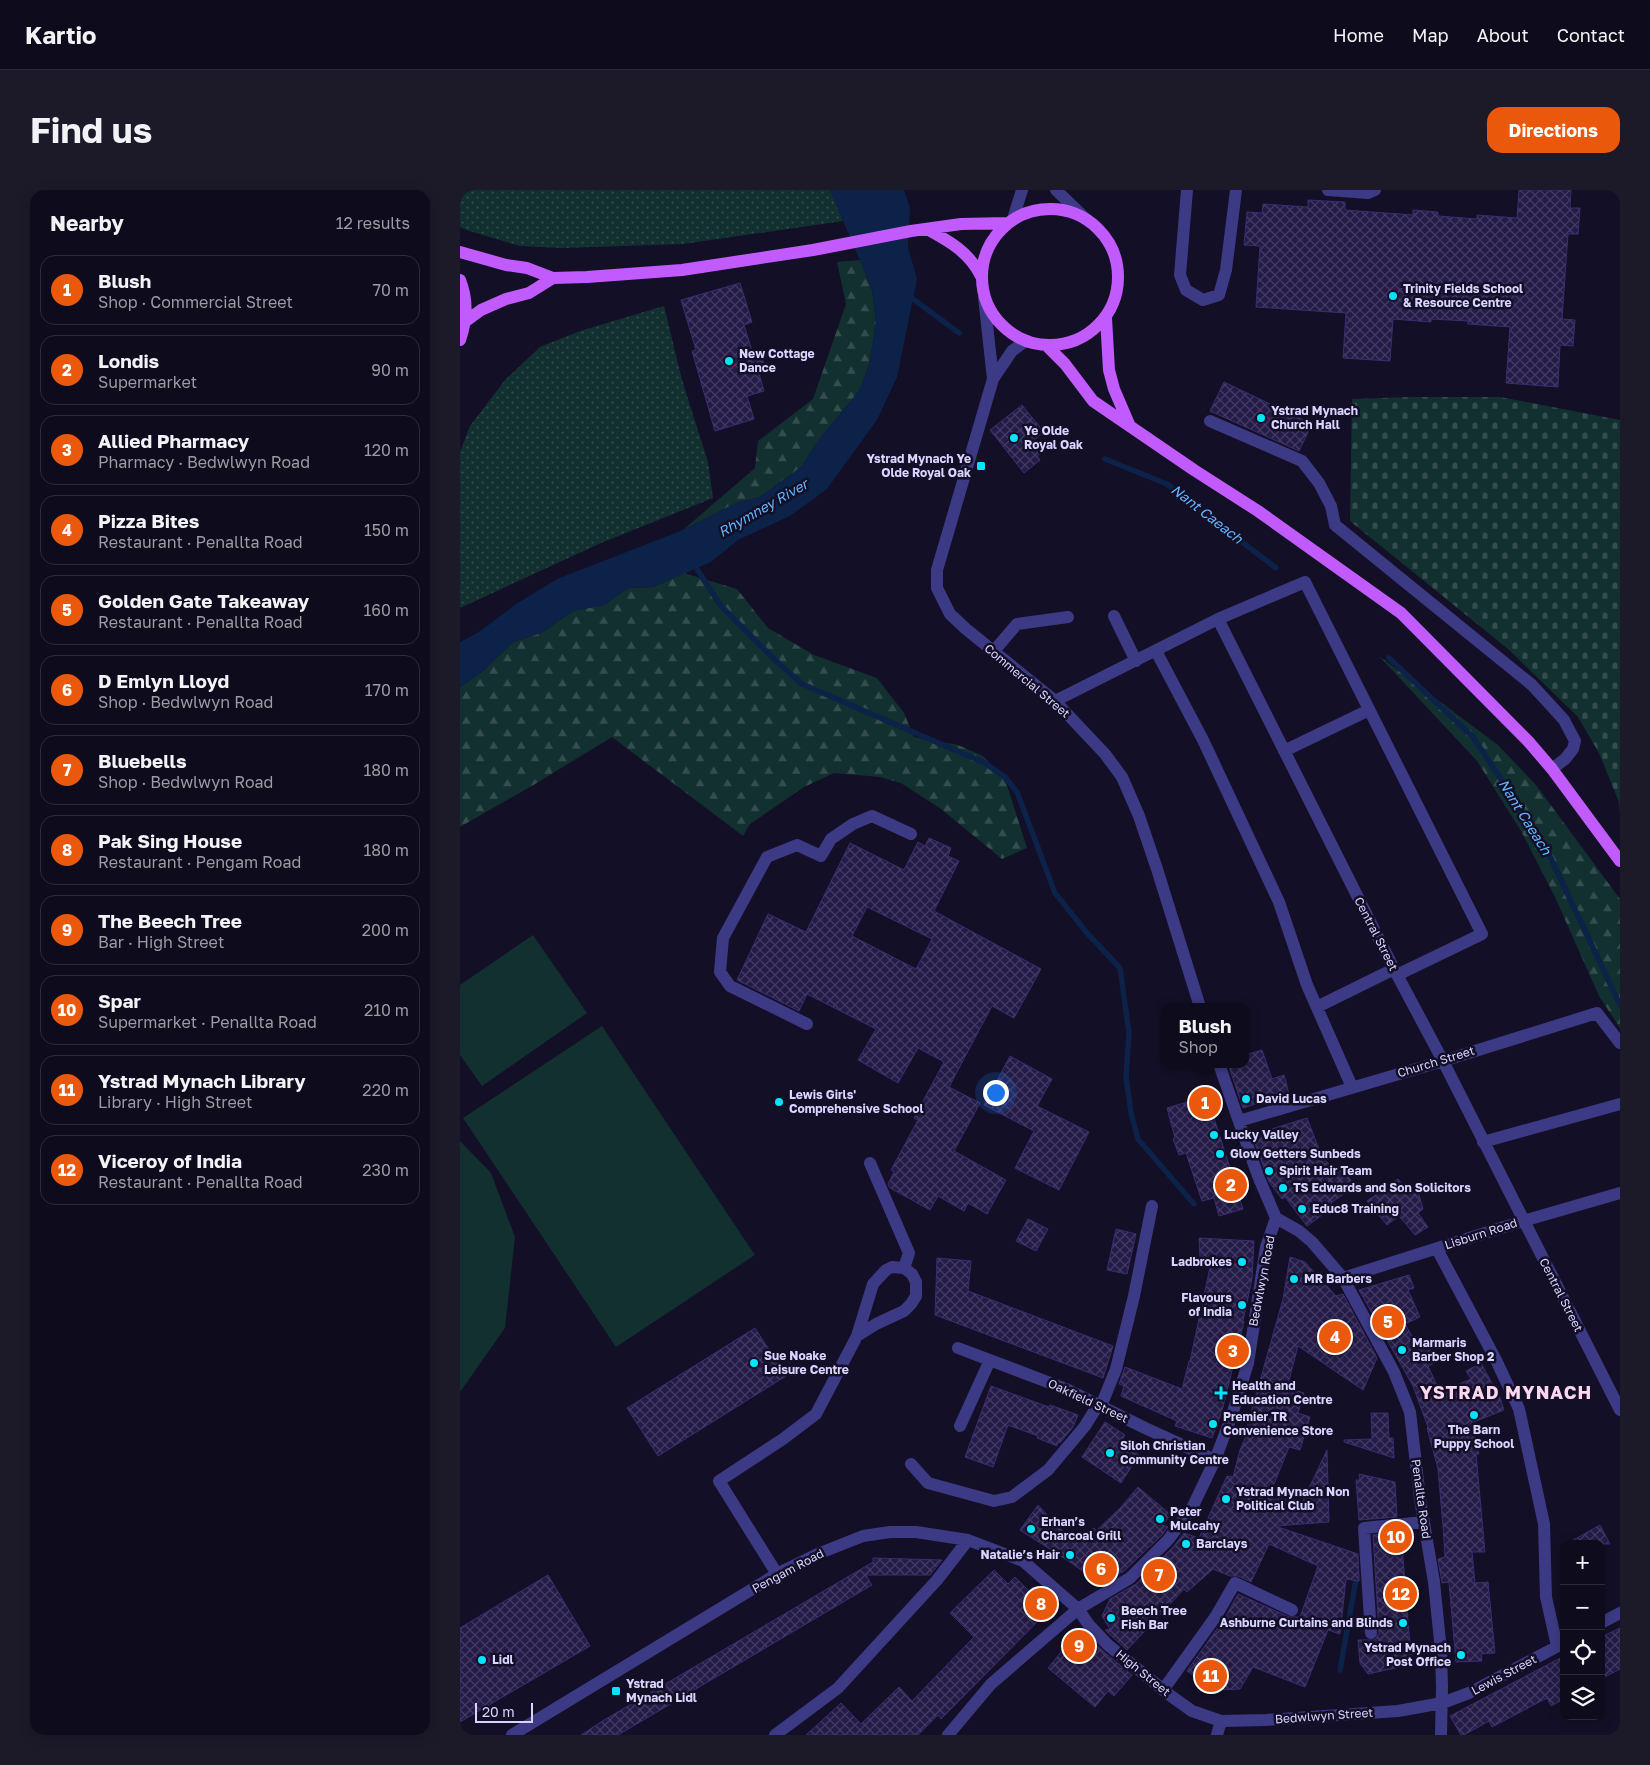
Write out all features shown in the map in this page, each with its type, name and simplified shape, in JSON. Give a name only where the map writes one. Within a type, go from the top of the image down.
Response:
[{"type":"main road","points":[[1050,209],[1069,211],[1086,219],[1103,234],[1114,254],[1119,275],[1116,298],[1106,318],[1090,334],[1070,343],[1048,346],[1024,342],[1006,331],[992,316],[984,297],[981,276],[983,261],[988,247],[996,234],[1010,221],[1031,211],[1050,209]]},
{"type":"main road","points":[[460,252],[506,265],[527,268],[553,278],[682,270],[813,250],[911,231],[961,224],[1010,221]]},
{"type":"main road","points":[[926,229],[964,252],[976,266],[981,276]]},
{"type":"main road","points":[[466,321],[481,310],[506,298],[529,293],[553,278]]},
{"type":"main road","points":[[460,280],[464,288],[466,304],[466,321],[460,340]]},
{"type":"main road","points":[[1106,318],[1110,370],[1114,389],[1129,424]]},
{"type":"main road","points":[[1048,346],[1065,364],[1093,401],[1258,511],[1401,613],[1528,742],[1552,769],[1620,861]]},
{"type":"street","points":[[1010,221],[1022,190]]},
{"type":"street","points":[[1056,190],[1086,219]]},
{"type":"street","points":[[1187,190],[1180,275],[1186,290],[1203,300],[1219,295],[1226,270],[1236,190]]},
{"type":"street","points":[[1328,190],[1368,193],[1375,190]]},
{"type":"street","name":"Commercial Street","points":[[984,297],[993,378]]},
{"type":"street","name":"Commercial Street","points":[[1024,342],[1012,351],[993,378],[937,570],[937,588],[950,614],[993,652],[1055,702],[1105,754],[1122,777],[1139,816],[1157,869],[1199,1003]]},
{"type":"street","points":[[1210,421],[1302,461],[1319,483],[1331,506],[1335,525],[1532,685],[1564,720],[1571,731],[1574,741],[1573,749],[1565,759],[1552,769]]},
{"type":"street","points":[[1055,702],[1218,619],[1305,582],[1482,934],[1316,1007]]},
{"type":"street","points":[[1114,616],[1136,661]]},
{"type":"street","points":[[993,652],[1017,624],[1068,617]]},
{"type":"street","name":"Central Street","points":[[1218,619],[1395,972],[1443,1061],[1620,1410]]},
{"type":"street","points":[[1156,651],[1203,740],[1279,902],[1307,985],[1352,1087]]},
{"type":"street","points":[[1284,751],[1369,710]]},
{"type":"street","points":[[807,1024],[730,986],[720,972],[723,938],[767,857],[797,845],[821,856],[831,839],[853,824],[872,816],[911,834]]},
{"type":"street","name":"Church Street","points":[[1239,1121],[1597,1013],[1620,1043]]},
{"type":"street","points":[[1220,1068],[1258,1176],[1276,1218]]},
{"type":"street","points":[[1483,1142],[1620,1104]]},
{"type":"street","points":[[870,1163],[910,1253],[904,1268]]},
{"type":"street","name":"Lisburn Road","points":[[1343,1278],[1523,1221],[1620,1193]]},
{"type":"street","points":[[910,1464],[928,1483],[994,1501],[1012,1497],[1048,1470],[1100,1405],[1116,1369],[1134,1296],[1152,1206]]},
{"type":"street","name":"Penallta Road","points":[[1276,1218],[1299,1230],[1343,1278],[1394,1372],[1410,1412],[1424,1522],[1434,1582],[1441,1651],[1441,1735]]},
{"type":"street","name":"Bedwlwyn Road","points":[[948,1735],[990,1684],[1078,1609],[1130,1578],[1168,1540],[1192,1508],[1215,1460],[1248,1363],[1266,1247],[1276,1218]]},
{"type":"street","points":[[1436,1248],[1496,1360],[1519,1409],[1544,1524],[1546,1597],[1560,1644]]},
{"type":"street","points":[[777,1574],[719,1481],[783,1439],[816,1414],[857,1336],[874,1284],[886,1270],[892,1267],[904,1268],[912,1274],[916,1282],[916,1296],[911,1304],[904,1310],[857,1336]]},
{"type":"street","name":"Oakfield Street","points":[[958,1348],[1066,1389],[1215,1460]]},
{"type":"street","points":[[960,1426],[990,1360]]},
{"type":"street","points":[[1371,1633],[1364,1528],[1424,1522]]},
{"type":"street","name":"Pengam Road","points":[[512,1735],[777,1574],[820,1553],[863,1536],[890,1532],[916,1532],[968,1540],[1023,1561],[1078,1609]]},
{"type":"street","points":[[775,1735],[838,1688],[937,1580],[968,1540]]},
{"type":"street","points":[[1163,1690],[1216,1616],[1235,1583],[1292,1610]]},
{"type":"street","name":"High Street","points":[[1078,1609],[1088,1625],[1163,1690],[1192,1711],[1221,1721]]},
{"type":"street","points":[[1605,1621],[1620,1613]]},
{"type":"street","name":"Lewis Street","points":[[1442,1703],[1469,1693],[1560,1644]]},
{"type":"street","name":"Bedwlwyn Street","points":[[1221,1721],[1266,1720],[1398,1711],[1442,1703]]},
{"type":"street","points":[[1217,1735],[1221,1721]]},
{"type":"green space","points":[[460,190],[830,190],[843,221],[683,244],[562,248],[520,246],[460,227]]},
{"type":"green space","points":[[860,260],[872,290],[876,323],[869,365],[859,391],[818,441],[801,467],[760,497],[736,503],[683,530],[755,468],[758,441],[813,399],[846,304],[837,262]]},
{"type":"green space","points":[[664,306],[682,380],[708,462],[713,498],[601,543],[460,608],[460,452],[470,426],[505,380],[540,347],[580,331]]},
{"type":"green space","points":[[1500,397],[1620,420],[1620,814],[1619,802],[1599,753],[1578,717],[1508,649],[1350,521],[1352,399]]},
{"type":"green space","points":[[684,573],[737,589],[768,628],[814,655],[877,678],[904,713],[914,737],[958,745],[983,756],[1005,779],[1027,848],[1002,859],[941,809],[901,783],[880,777],[834,773],[804,787],[750,824],[743,836],[612,737],[460,827],[460,687],[482,672],[513,642],[541,633],[573,611],[604,605],[628,588],[653,587]]},
{"type":"green space","points":[[1379,656],[1498,745],[1536,785],[1620,899],[1620,1028],[1599,996],[1555,897],[1521,831],[1477,761]]},
{"type":"green space","points":[[533,935],[587,1013],[482,1086],[460,1055],[460,985]]},
{"type":"green space","points":[[602,1026],[755,1255],[616,1347],[463,1118]]},
{"type":"green space","points":[[460,1141],[491,1173],[515,1237],[505,1328],[460,1392]]},
{"type":"water","name":"Rhymney River","points":[[830,190],[904,190],[910,208],[908,247],[917,279],[897,377],[877,420],[827,489],[790,516],[738,540],[711,562],[653,587],[628,588],[604,605],[573,611],[541,633],[513,642],[482,672],[460,687],[460,642],[479,632],[516,604],[557,579],[683,530],[736,503],[760,497],[801,467],[818,441],[859,391],[869,365],[876,323],[872,289]]},
{"type":"building","points":[[1519,190],[1571,190],[1570,208],[1580,208],[1578,234],[1568,234],[1562,319],[1575,320],[1573,346],[1560,345],[1558,387],[1506,383],[1510,327],[1468,324],[1468,321],[1431,319],[1431,322],[1393,319],[1390,361],[1343,358],[1346,313],[1256,307],[1260,246],[1244,245],[1247,212],[1262,213],[1263,204],[1308,207],[1308,200],[1345,202],[1345,210],[1413,215],[1413,210],[1438,212],[1438,216],[1477,219],[1477,215],[1517,218]]},
{"type":"building","name":"New Cottage Dance","points":[[740,283],[752,322],[744,325],[753,354],[760,352],[765,368],[758,370],[764,391],[747,396],[754,419],[715,431],[692,351],[696,350],[681,300]]},
{"type":"building","name":"Ystrad Mynach Church Hall","points":[[1224,382],[1312,424],[1299,451],[1210,411]]},
{"type":"building","points":[[1022,405],[1044,432],[1034,440],[1043,452],[1037,456],[1040,460],[1024,473],[990,430]]},
{"type":"building","points":[[929,838],[951,848],[948,856],[959,861],[934,911],[1041,969],[1014,1018],[992,1006],[949,1087],[980,1103],[954,1151],[1006,1180],[987,1214],[968,1203],[964,1211],[938,1196],[930,1210],[890,1188],[888,1184],[894,1172],[891,1170],[918,1120],[914,1118],[944,1062],[918,1048],[898,1083],[858,1060],[876,1029],[807,994],[799,1011],[737,980],[768,914],[806,932],[850,843],[904,870],[918,842],[925,846]],"holes":[[[867,907],[932,939],[916,969],[852,936]]]},
{"type":"building","points":[[1262,1050],[1272,1079],[1284,1075],[1289,1094],[1243,1108],[1229,1068],[1249,1068],[1249,1054]]},
{"type":"building","points":[[1010,1056],[1052,1079],[1037,1106],[1089,1132],[1059,1190],[1015,1168],[1034,1131],[984,1105]]},
{"type":"building","points":[[1207,1096],[1243,1209],[1219,1216],[1214,1198],[1202,1201],[1186,1153],[1179,1155],[1173,1139],[1175,1138],[1167,1108]]},
{"type":"building","points":[[1307,1118],[1322,1157],[1337,1172],[1342,1168],[1355,1186],[1331,1203],[1334,1206],[1307,1226],[1285,1197],[1282,1199],[1269,1182],[1252,1135]]},
{"type":"building","points":[[1398,1179],[1411,1195],[1418,1191],[1423,1209],[1418,1213],[1428,1227],[1415,1235],[1399,1216],[1387,1225],[1367,1201]]},
{"type":"building","points":[[1028,1219],[1048,1229],[1036,1251],[1016,1241]]},
{"type":"building","points":[[1116,1229],[1136,1234],[1127,1274],[1107,1270]]},
{"type":"building","points":[[1199,1238],[1254,1241],[1252,1279],[1244,1322],[1222,1411],[1212,1438],[1175,1426],[1177,1421],[1121,1396],[1124,1386],[1119,1384],[1125,1367],[1182,1389],[1190,1361],[1212,1258],[1200,1257]]},
{"type":"building","points":[[1290,1257],[1305,1262],[1336,1296],[1343,1294],[1377,1358],[1363,1390],[1298,1346],[1287,1388],[1304,1393],[1298,1413],[1310,1417],[1300,1450],[1289,1447],[1272,1489],[1301,1505],[1327,1450],[1329,1522],[1275,1526],[1358,1554],[1359,1581],[1346,1579],[1340,1634],[1328,1630],[1305,1687],[1253,1667],[1240,1689],[1212,1690],[1187,1671],[1226,1616],[1238,1594],[1289,1617],[1300,1617],[1318,1566],[1269,1544],[1251,1582],[1213,1569],[1187,1592],[1184,1589],[1127,1650],[1105,1630],[1110,1629],[1102,1616],[1110,1599],[1136,1584],[1174,1546],[1184,1533],[1199,1538],[1227,1476],[1233,1477],[1240,1450],[1250,1427],[1247,1427],[1283,1299]]},
{"type":"building","points":[[937,1258],[971,1261],[968,1291],[1113,1346],[1103,1378],[935,1315]]},
{"type":"building","points":[[1409,1275],[1414,1288],[1408,1290],[1420,1317],[1405,1324],[1420,1350],[1428,1347],[1436,1362],[1428,1366],[1440,1392],[1471,1379],[1466,1371],[1481,1363],[1500,1398],[1504,1410],[1471,1423],[1479,1454],[1476,1454],[1485,1552],[1472,1552],[1475,1583],[1488,1582],[1495,1653],[1481,1654],[1482,1661],[1456,1662],[1449,1582],[1442,1583],[1438,1559],[1445,1557],[1443,1526],[1438,1469],[1428,1427],[1413,1386],[1359,1290]]},
{"type":"building","points":[[755,1328],[786,1376],[658,1456],[627,1408]]},
{"type":"building","points":[[991,1386],[1049,1407],[1050,1405],[1078,1415],[1073,1427],[1060,1443],[1058,1442],[1057,1446],[1037,1438],[1038,1436],[1008,1425],[993,1467],[965,1457]]},
{"type":"building","points":[[1371,1413],[1388,1413],[1389,1438],[1393,1438],[1394,1458],[1344,1442],[1344,1440],[1372,1439]]},
{"type":"building","points":[[1105,1422],[1125,1435],[1120,1443],[1139,1455],[1121,1483],[1082,1457]]},
{"type":"building","points":[[1359,1474],[1395,1482],[1397,1517],[1359,1520],[1356,1480],[1360,1480]]},
{"type":"building","points":[[1138,1487],[1171,1515],[1162,1525],[1168,1527],[1162,1535],[1123,1572],[1096,1581],[1020,1530],[1038,1505],[1073,1542],[1094,1528],[1096,1531],[1121,1507]]},
{"type":"building","points":[[1600,1525],[1610,1544],[1605,1544],[1605,1540],[1573,1540]]},
{"type":"building","points":[[1401,1532],[1413,1664],[1368,1674],[1360,1663],[1358,1640],[1375,1640],[1379,1633],[1373,1535]]},
{"type":"building","points":[[873,1558],[942,1560],[930,1575],[866,1575],[872,1585],[618,1735],[581,1735],[873,1562]]},
{"type":"building","points":[[994,1570],[1008,1584],[1015,1577],[1029,1591],[1033,1587],[1053,1606],[941,1719],[938,1715],[918,1735],[806,1735],[841,1703],[861,1724],[899,1687],[912,1701],[974,1637],[950,1613]]},
{"type":"building","points":[[548,1575],[590,1646],[460,1722],[460,1628]]},
{"type":"building","points":[[1620,1628],[1620,1669],[1605,1677],[1605,1675],[1605,1635]]},
{"type":"building","points":[[1085,1632],[1103,1651],[1132,1675],[1114,1696],[1108,1691],[1095,1707],[1048,1668],[1074,1636]]},
{"type":"building","points":[[1560,1658],[1560,1701],[1551,1706],[1547,1698],[1492,1727],[1489,1721],[1464,1735],[1461,1735],[1450,1716]]},
{"type":"waterway","name":"Nant Caeach","points":[[909,296],[959,333]]},
{"type":"waterway","name":"Nant Caeach","points":[[1105,459],[1167,484],[1276,568]]},
{"type":"waterway","points":[[693,563],[721,606],[802,684],[985,763],[1005,777],[1017,792],[1055,893],[1087,933],[1120,968],[1129,1033],[1126,1077],[1131,1113],[1138,1139],[1194,1204]]},
{"type":"waterway","name":"Nant Caeach","points":[[1389,658],[1473,737],[1545,846],[1620,1005]]},
{"type":"waterway","points":[[1340,1670],[1357,1574]]},
{"type":"place","name":"Trinity Fields School & Resource Centre","points":[[1393,296]]},
{"type":"place","name":"New Cottage Dance","points":[[729,361]]},
{"type":"place","name":"Ystrad Mynach Church Hall","points":[[1261,418]]},
{"type":"place","name":"Ye Olde Royal Oak","points":[[1014,438]]},
{"type":"place","name":"Ystrad Mynach Ye Olde Royal Oak","points":[[981,466]]},
{"type":"place","name":"David Lucas","points":[[1246,1099]]},
{"type":"place","name":"Lewis Girls' Comprehensive School","points":[[779,1102]]},
{"type":"place","name":"Blush","points":[[1205,1103]]},
{"type":"place","name":"Lucky Valley","points":[[1214,1135]]},
{"type":"place","name":"Glow Getters Sunbeds","points":[[1220,1154]]},
{"type":"place","name":"Spirit Hair Team","points":[[1269,1171]]},
{"type":"place","name":"Londis","points":[[1231,1185]]},
{"type":"place","name":"TS Edwards and Son Solicitors","points":[[1283,1188]]},
{"type":"place","name":"Educ8 Training","points":[[1302,1209]]},
{"type":"place","name":"Ladbrokes","points":[[1242,1262]]},
{"type":"place","name":"MR Barbers","points":[[1294,1279]]},
{"type":"place","name":"Flavours of India","points":[[1242,1305]]},
{"type":"place","name":"Golden Gate Takeaway","points":[[1388,1322]]},
{"type":"place","name":"Pizza Bites","points":[[1335,1337]]},
{"type":"place","name":"Marmaris Barber Shop 2","points":[[1402,1350]]},
{"type":"place","name":"Allied Pharmacy","points":[[1233,1351]]},
{"type":"place","name":"Sue Noake Leisure Centre","points":[[754,1363]]},
{"type":"place","name":"Health and Education Centre","points":[[1221,1393]]},
{"type":"place","name":"The Barn Puppy School","points":[[1474,1415]]},
{"type":"place","name":"Premier TR Convenience Store","points":[[1213,1424]]},
{"type":"place","name":"Siloh Christian Community Centre","points":[[1110,1453]]},
{"type":"place","name":"Ystrad Mynach Non Political Club","points":[[1226,1499]]},
{"type":"place","name":"Peter Mulcahy","points":[[1160,1519]]},
{"type":"place","name":"Erhan’s Charcoal Grill","points":[[1031,1529]]},
{"type":"place","name":"Spar","points":[[1396,1537]]},
{"type":"place","name":"Barclays","points":[[1186,1544]]},
{"type":"place","name":"Natalie’s Hair","points":[[1070,1555]]},
{"type":"place","name":"D Emlyn Lloyd","points":[[1101,1569]]},
{"type":"place","name":"Bluebells","points":[[1159,1575]]},
{"type":"place","name":"Viceroy of India","points":[[1401,1594]]},
{"type":"place","name":"Pak Sing House","points":[[1041,1604]]},
{"type":"place","name":"Beech Tree Fish Bar","points":[[1111,1618]]},
{"type":"place","name":"Ashburne Curtains and Blinds","points":[[1403,1623]]},
{"type":"place","name":"The Beech Tree","points":[[1079,1646]]},
{"type":"place","name":"Ystrad Mynach Post Office","points":[[1461,1655]]},
{"type":"place","name":"Lidl","points":[[482,1660]]},
{"type":"place","name":"Ystrad Mynach Library","points":[[1211,1676]]},
{"type":"place","name":"Ystrad Mynach Lidl","points":[[616,1691]]},
{"type":"district","name":"YSTRAD MYNACH","points":[[1506,1393]]}]
